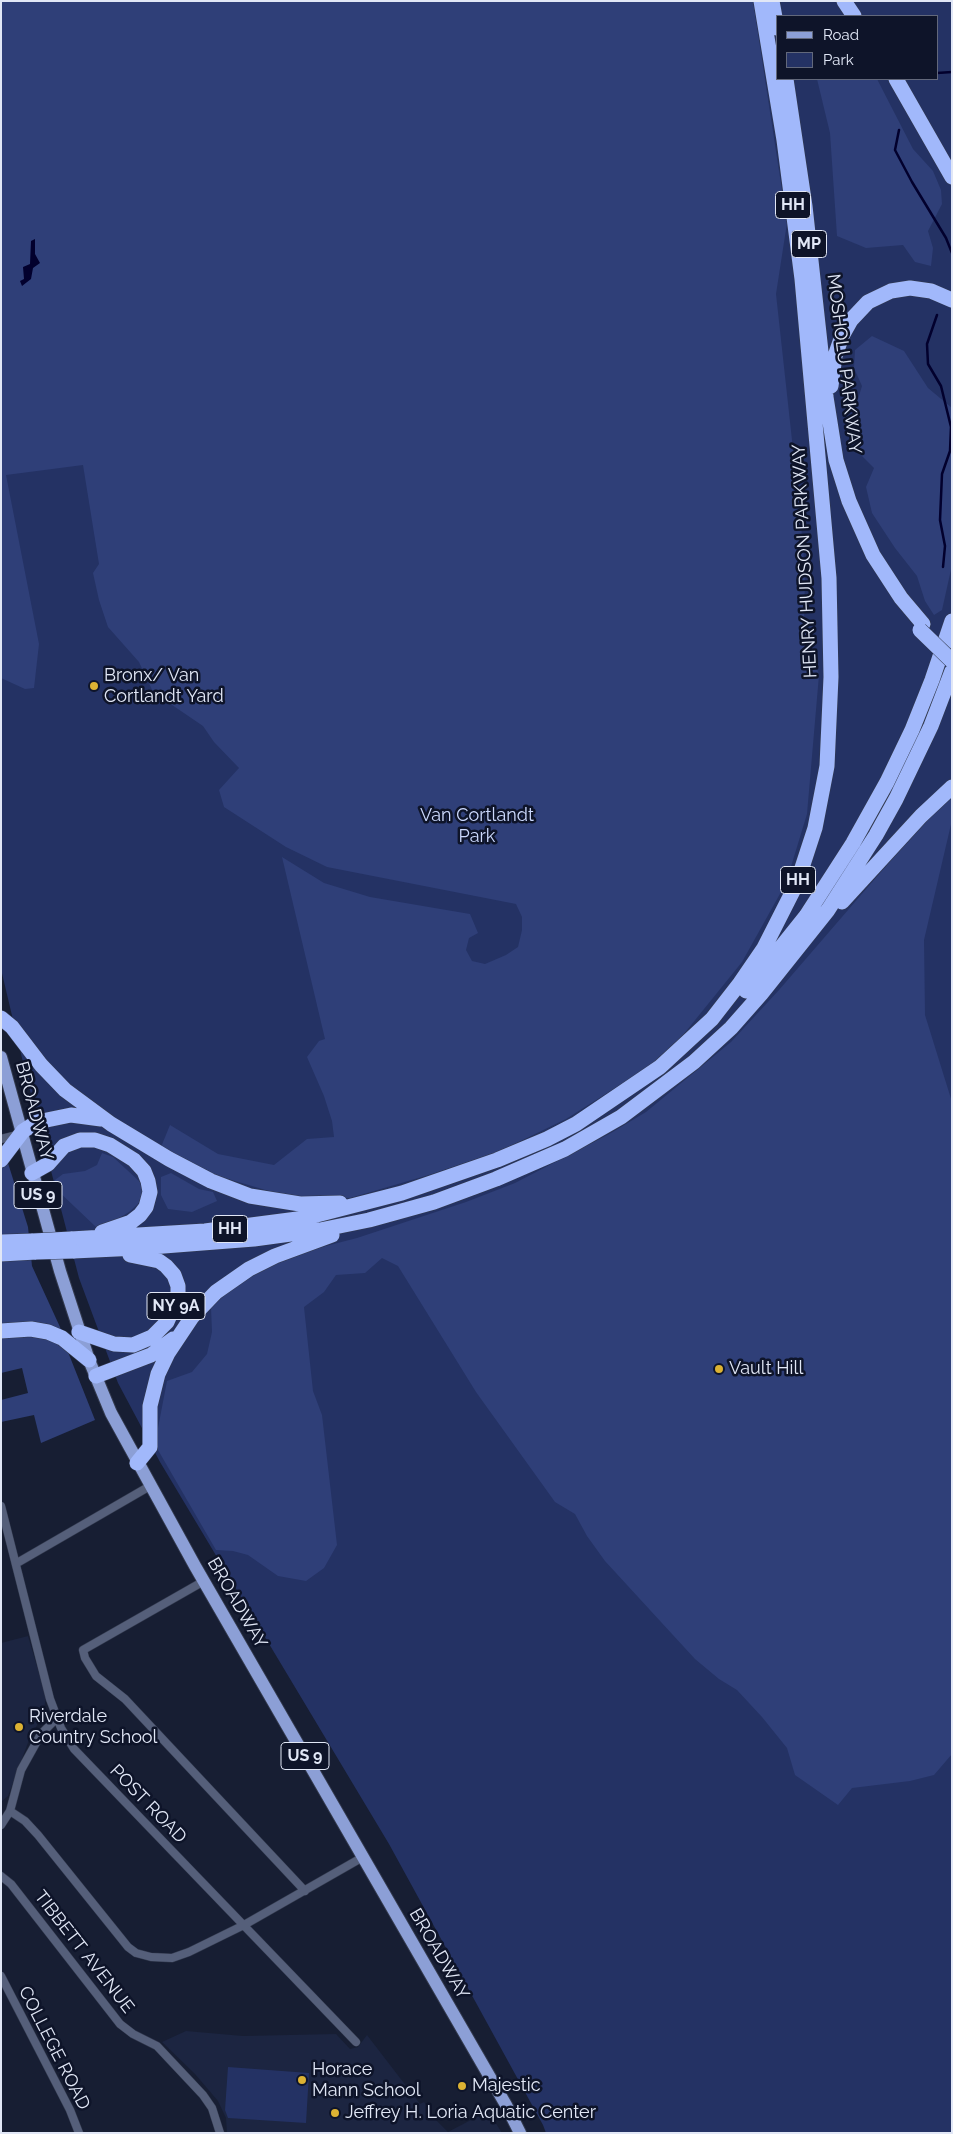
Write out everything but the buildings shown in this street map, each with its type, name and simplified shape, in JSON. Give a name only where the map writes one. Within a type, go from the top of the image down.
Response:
[{"type":"highway","name":"HENRY HUDSON PARKWAY","points":[[1,1254],[35,1247],[72,1245],[255,1226],[321,1215],[386,1198],[466,1172],[560,1132],[639,1082],[692,1039],[712,1019],[740,984],[777,924],[803,867],[815,828],[823,792],[830,723],[831,645],[821,411],[789,174],[761,1]]},
{"type":"highway","points":[[772,1],[776,23]]},
{"type":"highway","points":[[844,1],[853,15]]},
{"type":"highway","name":"MOSHOLU PARKWAY","points":[[786,80],[805,206],[821,411],[856,521],[887,579],[921,627],[952,661]]},
{"type":"highway","points":[[897,80],[952,177]]},
{"type":"highway","points":[[821,411],[839,346],[847,328],[862,307],[882,294],[900,289],[930,291],[952,300]]},
{"type":"highway","points":[[692,1039],[724,1015],[754,982],[806,916],[853,843],[887,782],[912,730],[932,680],[952,621]]},
{"type":"highway","name":"MOSHOLU PARKWAY","points":[[921,627],[952,651]]},
{"type":"highway","name":"HENRY HUDSON PARKWAY","points":[[72,1245],[96,1250],[271,1237],[337,1227],[386,1216],[434,1202],[565,1150],[620,1117],[686,1068],[731,1028],[762,994],[848,881],[880,828],[931,726],[952,671]]},
{"type":"highway","points":[[798,948],[921,816],[952,787]]},
{"type":"highway","points":[[1,1018],[12,1027],[56,1081],[111,1124],[169,1159],[211,1181],[246,1195],[275,1201],[309,1204],[342,1203],[386,1198]]},
{"type":"highway","points":[[1,1160],[22,1134],[37,1122],[71,1114],[94,1117],[111,1124]]},
{"type":"highway","points":[[32,1173],[48,1164],[64,1146],[76,1141],[90,1139],[120,1150],[134,1160],[144,1171],[150,1192],[147,1203],[140,1215],[118,1228],[72,1245]]},
{"type":"highway","points":[[96,1376],[158,1350],[172,1340],[216,1292],[256,1265],[289,1250],[386,1216]]},
{"type":"highway","name":"HENRY HUDSON PARKWAY","points":[[1,1242],[35,1247]]},
{"type":"highway","name":"NY 9A","points":[[79,1332],[122,1346],[141,1344],[155,1335],[164,1326],[172,1314],[178,1297],[176,1278],[163,1263],[144,1257],[96,1250]]},
{"type":"highway","points":[[137,1463],[150,1447],[150,1406],[156,1378],[168,1353],[189,1322]]},
{"type":"highway","points":[[1,1331],[31,1329],[48,1332],[62,1338],[89,1360]]},
{"type":"main road","name":"BROADWAY","points":[[1,1057],[32,1173],[79,1332],[111,1413],[150,1486],[506,2105],[520,2133]]},
{"type":"street","points":[[1,1139],[22,1134]]},
{"type":"street","points":[[17,1563],[150,1486]]},
{"type":"street","name":"POST ROAD","points":[[1,1506],[50,1699],[57,1718],[74,1749],[356,2042]]},
{"type":"street","points":[[204,1581],[84,1650],[90,1667],[96,1676],[125,1699],[305,1891]]},
{"type":"street","points":[[1,1825],[10,1811],[21,1770],[42,1734],[57,1718]]},
{"type":"street","points":[[10,1811],[25,1821],[38,1835],[122,1941],[136,1953],[151,1957],[172,1958],[244,1925],[363,1857]]},
{"type":"street","name":"TIBBETT AVENUE","points":[[1,1876],[11,1884],[120,2024],[133,2034],[157,2046],[203,2095],[212,2108],[220,2133]]},
{"type":"street","name":"COLLEGE ROAD","points":[[1,1976],[70,2110],[79,2133]]},
{"type":"shaded area","points":[[35,239],[35,254],[40,263],[33,268],[31,279],[22,286],[20,281],[24,279],[23,267],[30,264],[31,241]]},
{"type":"shaded area","name":"Riverdale Country School","points":[[28,1636],[46,1697],[43,1714],[29,1740],[8,1796],[1,1802],[1,1643]]},
{"type":"shaded area","name":"Horace Mann School","points":[[186,2031],[243,2036],[336,2034],[350,2049],[358,2047],[367,2035],[420,2104],[424,2102],[436,2120],[448,2132],[488,2111],[502,2133],[227,2133],[226,2118],[218,2101],[195,2074],[162,2042]]},
{"type":"green space","name":"Van Cortlandt Park","points":[[1,1],[952,1],[952,2133],[546,2133],[389,1844],[160,1462],[118,1383],[79,1278],[26,1075],[1,969]]},
{"type":"green space","points":[[1,1],[753,1],[787,223],[776,294],[805,572],[804,626],[819,675],[807,814],[786,883],[742,962],[666,1056],[566,1119],[500,1151],[432,1174],[350,1198],[286,1196],[218,1176],[161,1147],[170,1125],[218,1154],[274,1165],[307,1139],[334,1137],[332,1121],[324,1096],[307,1057],[319,1041],[325,1039],[282,857],[324,883],[370,897],[470,914],[478,933],[469,938],[466,950],[472,961],[485,964],[506,955],[518,947],[522,930],[522,917],[516,904],[327,867],[286,847],[224,807],[219,790],[239,768],[214,742],[203,726],[153,692],[139,662],[108,627],[93,573],[99,564],[83,465],[6,475],[39,644],[34,688],[25,689],[1,678]]},
{"type":"green space","points":[[817,80],[878,80],[913,149],[933,171],[941,190],[942,204],[928,231],[933,248],[931,266],[915,262],[903,245],[866,248],[837,236],[830,133]]},
{"type":"green space","points":[[872,336],[904,351],[928,388],[952,408],[952,565],[942,610],[934,615],[925,601],[917,576],[895,548],[872,513],[866,487],[874,468],[856,450],[851,429],[862,386],[854,368],[855,350]]},
{"type":"green space","points":[[952,798],[952,820],[924,940],[925,1015],[952,1102],[952,1754],[934,1775],[910,1781],[852,1788],[838,1805],[795,1775],[787,1748],[762,1717],[737,1690],[719,1679],[695,1659],[605,1561],[587,1536],[575,1514],[555,1502],[476,1392],[398,1266],[382,1258],[365,1273],[336,1275],[324,1292],[304,1307],[313,1391],[322,1415],[337,1545],[324,1568],[306,1581],[278,1576],[248,1555],[233,1551],[216,1550],[158,1450],[158,1428],[167,1381],[192,1372],[207,1354],[212,1332],[211,1308],[229,1291],[283,1257],[357,1238],[466,1202],[515,1183],[611,1133],[646,1112],[731,1042],[779,990],[930,815]]},
{"type":"green space","points":[[1,1147],[3,1147],[28,1227],[32,1266],[60,1327],[95,1420],[41,1443],[34,1415],[1,1422],[1,1400],[28,1393],[22,1368],[1,1373]]},
{"type":"green space","points":[[102,1153],[113,1157],[140,1182],[144,1193],[138,1204],[129,1212],[116,1220],[96,1227],[55,1188],[55,1180],[63,1174],[85,1171],[97,1165]]},
{"type":"green space","points":[[171,1173],[199,1189],[213,1192],[217,1201],[192,1212],[168,1209],[161,1195],[161,1177]]},
{"type":"green space","points":[[228,2067],[309,2073],[306,2123],[228,2118],[225,2110]]},
{"type":"waterway","points":[[938,73],[952,72]]},
{"type":"waterway","points":[[899,130],[895,150],[946,238],[952,253]]},
{"type":"waterway","points":[[937,315],[927,344],[928,364],[941,386],[951,427],[950,451],[942,474],[940,520],[945,546],[943,567]]},
{"type":"place","name":"Bronx/ Van Cortlandt Yard","points":[[94,686]]},
{"type":"place","name":"Vault Hill","points":[[719,1369]]},
{"type":"place","name":"Riverdale Country School","points":[[19,1727]]},
{"type":"place","name":"Horace Mann School","points":[[302,2080]]},
{"type":"place","name":"Majestic","points":[[462,2086]]},
{"type":"place","name":"Jeffrey H. Loria Aquatic Center","points":[[335,2113]]}]
